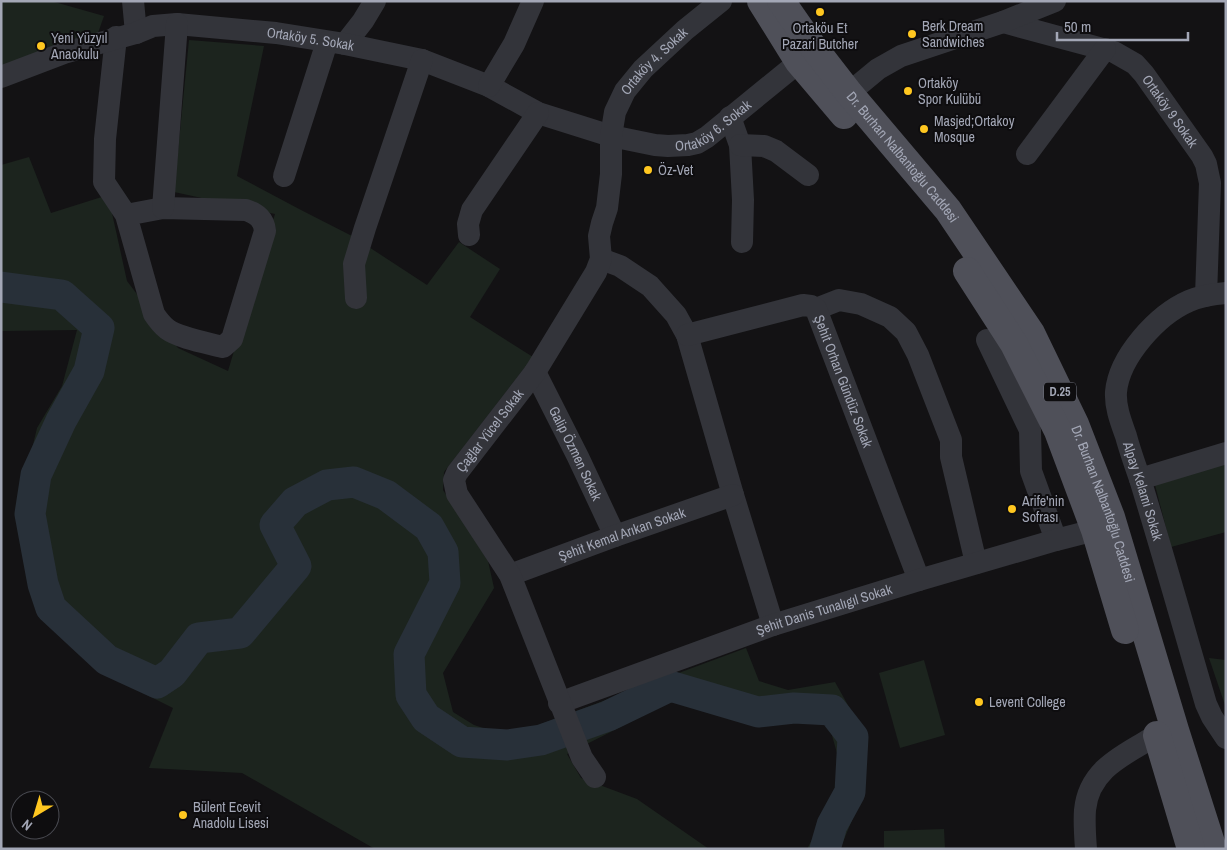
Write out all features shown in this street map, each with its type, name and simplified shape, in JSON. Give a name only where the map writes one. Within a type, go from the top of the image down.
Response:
[{"type":"main road","name":"Dr. Burhan Nalbantoğlu Caddesi","points":[[761,1],[799,62],[936,224],[1014,344],[1058,431],[1095,530],[1191,849]]},
{"type":"main road","name":"Dr. Burhan Nalbantoğlu Caddesi","points":[[781,1],[849,93],[948,210],[1032,333],[1072,416],[1112,517],[1175,730],[1213,849]]},
{"type":"street","points":[[126,215],[163,208],[246,210],[255,213],[261,219],[265,231],[232,339],[224,347],[175,334],[158,320],[154,314],[126,215],[104,182],[105,139],[133,1]]},
{"type":"street","points":[[284,176],[336,43],[363,21],[375,1]]},
{"type":"street","points":[[488,86],[514,44],[533,1]]},
{"type":"street","name":"Ortaköy 4. Sokak","points":[[611,136],[615,112],[625,91],[643,69],[685,30],[721,1]]},
{"type":"street","points":[[849,93],[878,69],[901,56],[1003,22],[1055,1]]},
{"type":"street","name":"Ortaköy 9 Sokak","points":[[1003,22],[1114,52],[1135,64],[1144,74],[1206,164],[1218,178],[1216,294]]},
{"type":"street","points":[[163,208],[177,24]]},
{"type":"street","name":"Ortaköy 5. Sokak","points":[[1,77],[64,53],[154,26],[177,24],[276,33],[422,60],[488,86],[538,113],[611,136]]},
{"type":"street","points":[[1027,154],[1105,50]]},
{"type":"street","points":[[356,298],[354,264],[422,60]]},
{"type":"street","name":"Ortaköy 6. Sokak","points":[[611,136],[668,146],[697,143],[707,137],[799,62]]},
{"type":"street","points":[[469,235],[468,224],[472,210],[538,113]]},
{"type":"street","points":[[730,117],[740,145],[743,200],[742,242]]},
{"type":"street","name":"Çağlar Yücel Sokak","points":[[596,777],[582,758],[578,749],[510,575],[457,494],[454,480],[457,473],[535,372],[596,272],[600,259],[599,236],[607,208],[611,174],[611,136]]},
{"type":"street","points":[[740,145],[764,146],[776,151],[808,175]]},
{"type":"street","points":[[600,259],[620,266],[650,286],[676,315],[687,335],[773,625]]},
{"type":"street","name":"Alpay Kelami Sokak","points":[[1216,294],[1179,306],[1162,319],[1132,352],[1120,374],[1116,395],[1117,407],[1206,704],[1226,738]]},
{"type":"street","points":[[816,309],[839,300],[861,304],[890,317],[906,332],[918,354],[951,440],[951,457],[976,563]]},
{"type":"street","name":"Şehit Orhan Gündüz Sokak","points":[[687,335],[803,305],[816,309],[919,580]]},
{"type":"street","points":[[987,340],[1030,430],[1031,470],[1056,540]]},
{"type":"street","name":"Galip Özmen Sokak","points":[[535,372],[578,456],[615,536]]},
{"type":"street","points":[[1140,479],[1226,453]]},
{"type":"street","name":"Şehit Kemal Arıkan Sokak","points":[[510,575],[733,495]]},
{"type":"street","name":"Şehit Danis Tunalıgıl Sokak","points":[[561,708],[773,625],[976,563],[1095,530]]},
{"type":"street","points":[[1086,849],[1085,809],[1095,780],[1113,761],[1157,735]]},
{"type":"shaded area","name":"Yeni Yüzyıl Anaokulu","points":[[1,1],[51,1],[104,16],[98,33],[1,69]]},
{"type":"shaded area","points":[[189,40],[264,46],[237,176],[352,236],[427,285],[459,242],[500,269],[470,317],[533,357],[444,472],[443,490],[488,561],[494,588],[443,673],[453,712],[474,725],[501,734],[533,727],[746,648],[759,681],[788,690],[835,682],[858,723],[863,794],[840,849],[807,849],[836,794],[837,753],[829,725],[811,714],[758,724],[705,705],[670,702],[567,754],[581,778],[637,799],[709,849],[375,849],[242,773],[149,768],[173,708],[147,695],[48,624],[21,515],[22,491],[37,428],[62,386],[77,330],[1,331],[1,165],[29,157],[51,213],[108,195],[127,281],[178,348],[228,371],[275,214],[174,192]]},
{"type":"shaded area","points":[[1226,462],[1226,532],[1171,547],[1155,485]]},
{"type":"shaded area","points":[[1209,658],[1226,660],[1226,708]]},
{"type":"shaded area","points":[[924,660],[945,735],[900,748],[879,673]]},
{"type":"shaded area","points":[[944,829],[945,849],[884,849],[884,831]]},
{"type":"waterway","points":[[1,287],[62,295],[99,328],[89,371],[61,421],[36,475],[30,514],[43,584],[51,608],[107,660],[157,683],[172,673],[199,638],[240,633],[296,566],[275,525],[295,502],[327,485],[354,482],[386,495],[429,527],[443,552],[445,583],[409,654],[411,695],[426,718],[462,742],[507,745],[541,740],[608,716],[670,686],[758,712],[794,708],[832,710],[853,737],[850,792],[832,825],[825,849]]},
{"type":"place","name":"Ortaköu Et Pazari Butcher","points":[[820,12]]},
{"type":"place","name":"Berk Dream Sandwiches","points":[[912,34]]},
{"type":"place","name":"Yeni Yüzyıl Anaokulu","points":[[41,46]]},
{"type":"place","name":"Ortaköy Spor Kulübü","points":[[908,91]]},
{"type":"place","name":"Masjed;Ortakoy Mosque","points":[[924,129]]},
{"type":"place","name":"Öz-Vet","points":[[648,170]]},
{"type":"place","name":"Arife'nin Sofrası","points":[[1012,509]]},
{"type":"place","name":"Levent College","points":[[979,702]]},
{"type":"place","name":"Bülent Ecevit Anadolu Lisesi","points":[[183,815]]}]
